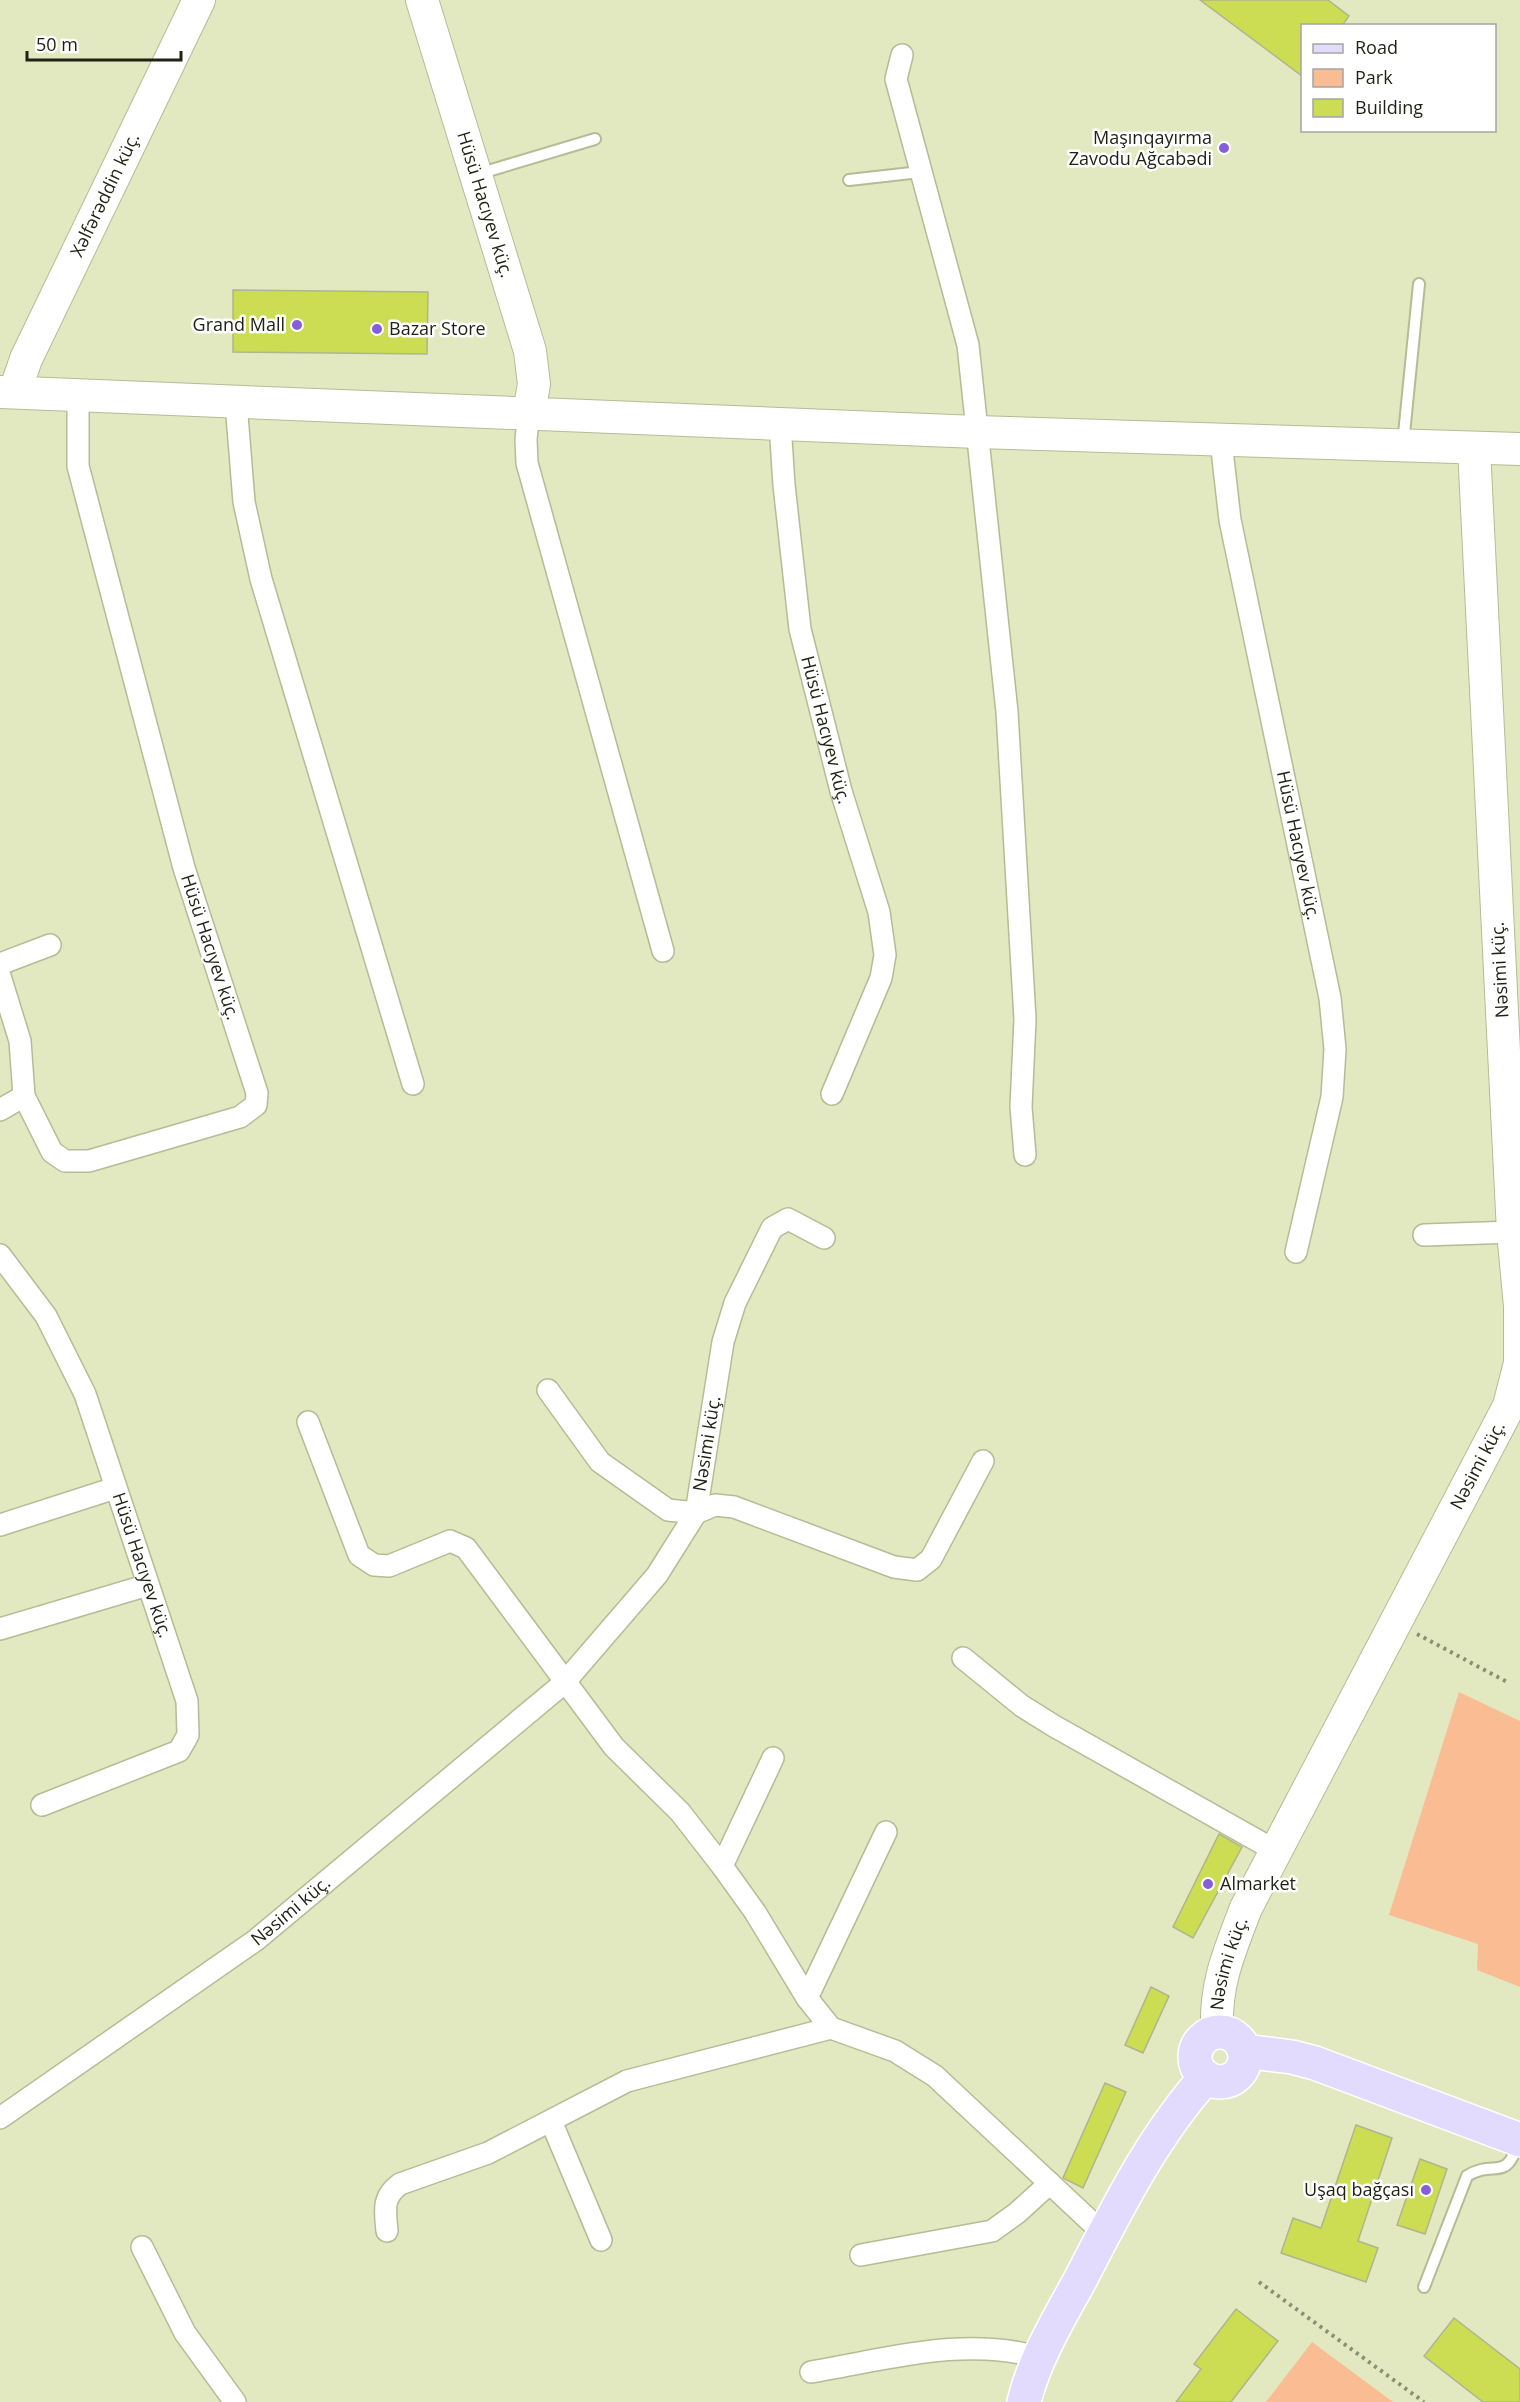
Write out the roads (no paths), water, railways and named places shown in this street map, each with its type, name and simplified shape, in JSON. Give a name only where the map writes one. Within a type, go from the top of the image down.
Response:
[{"type":"main road","points":[[1217,2032],[1229,2033],[1239,2040],[1244,2051],[1244,2063],[1239,2073],[1229,2080],[1217,2082],[1206,2077],[1198,2068],[1195,2057],[1198,2045],[1206,2036],[1217,2032]]},
{"type":"main road","points":[[1244,2051],[1292,2057],[1315,2063],[1519,2140]]},
{"type":"main road","points":[[1024,2402],[1040,2358],[1104,2234],[1160,2136],[1206,2077]]},
{"type":"street","name":"Xəlfərəddin küç.","points":[[8,391],[26,359],[199,0]]},
{"type":"street","name":"Hüsü Hacıyev küç.","points":[[422,0],[478,174],[530,351],[534,384],[526,439],[527,463],[663,951]]},
{"type":"street","points":[[902,55],[896,79],[968,345],[1008,712],[1025,1019],[1021,1107],[1025,1155]]},
{"type":"street","points":[[8,391],[236,403],[977,432],[1520,449]]},
{"type":"street","name":"Hüsü Hacıyev küç.","points":[[0,975],[20,1041],[24,1096],[52,1152],[65,1161],[89,1161],[240,1117],[256,1106],[257,1093],[184,868],[78,466],[78,396]]},
{"type":"street","points":[[236,403],[244,502],[261,579],[413,1084]]},
{"type":"street","name":"Hüsü Hacıyev küç.","points":[[780,424],[784,485],[800,628],[841,791],[879,912],[885,955],[881,978],[832,1094]]},
{"type":"street","name":"Hüsü Hacıyev küç.","points":[[1221,441],[1230,520],[1330,998],[1335,1049],[1332,1097],[1296,1252]]},
{"type":"street","name":"Nəsimi küç.","points":[[1217,2032],[1216,2003],[1222,1969],[1246,1908],[1509,1406],[1520,1363],[1520,1306],[1513,1232],[1474,449]]},
{"type":"street","points":[[0,964],[50,945]]},
{"type":"street","points":[[0,1110],[24,1096]]},
{"type":"street","name":"Nəsimi küç.","points":[[0,2118],[256,1940],[564,1683],[657,1575],[696,1513],[723,1342],[735,1303],[772,1228],[788,1219],[824,1238]]},
{"type":"street","points":[[1424,1235],[1513,1232]]},
{"type":"street","name":"Hüsü Hacıyev küç.","points":[[0,1255],[46,1316],[85,1394],[187,1701],[188,1735],[179,1751],[42,1805]]},
{"type":"street","points":[[548,1390],[600,1462],[668,1510],[696,1513],[715,1505],[734,1507],[894,1567],[917,1570],[931,1558],[983,1461]]},
{"type":"street","points":[[308,1422],[359,1555],[374,1565],[389,1566],[450,1541],[466,1548],[564,1683],[614,1747],[680,1812],[722,1866],[755,1912],[807,1998],[831,2028],[895,2051],[935,2076],[1104,2234]]},
{"type":"street","points":[[0,1525],[115,1488]]},
{"type":"street","points":[[0,1629],[148,1585]]},
{"type":"street","points":[[963,1658],[1022,1706],[1054,1726],[1276,1851]]},
{"type":"street","points":[[722,1866],[773,1758]]},
{"type":"street","points":[[807,1998],[886,1832]]},
{"type":"street","points":[[387,2231],[385,2201],[389,2191],[399,2184],[488,2153],[627,2081],[831,2028]]},
{"type":"street","points":[[551,2121],[601,2240]]},
{"type":"street","points":[[861,2255],[992,2231],[1017,2213],[1050,2183]]},
{"type":"street","points":[[142,2247],[185,2333],[236,2402]]},
{"type":"street","points":[[811,2372],[963,2348],[996,2348],[1040,2358]]},
{"type":"lane","points":[[478,174],[595,139]]},
{"type":"lane","points":[[849,180],[921,172]]},
{"type":"lane","points":[[1402,447],[1419,284]]},
{"type":"lane","points":[[1424,2286],[1467,2175],[1506,2167],[1513,2160],[1519,2140]]},
{"type":"place","name":"Maşınqayırma Zavodu Ağcabədi","points":[[1224,148]]},
{"type":"place","name":"Grand Mall","points":[[297,325]]},
{"type":"place","name":"Bazar Store","points":[[377,329]]},
{"type":"place","name":"Almarket","points":[[1208,1884]]},
{"type":"place","name":"Uşaq bağçası","points":[[1426,2190]]}]
